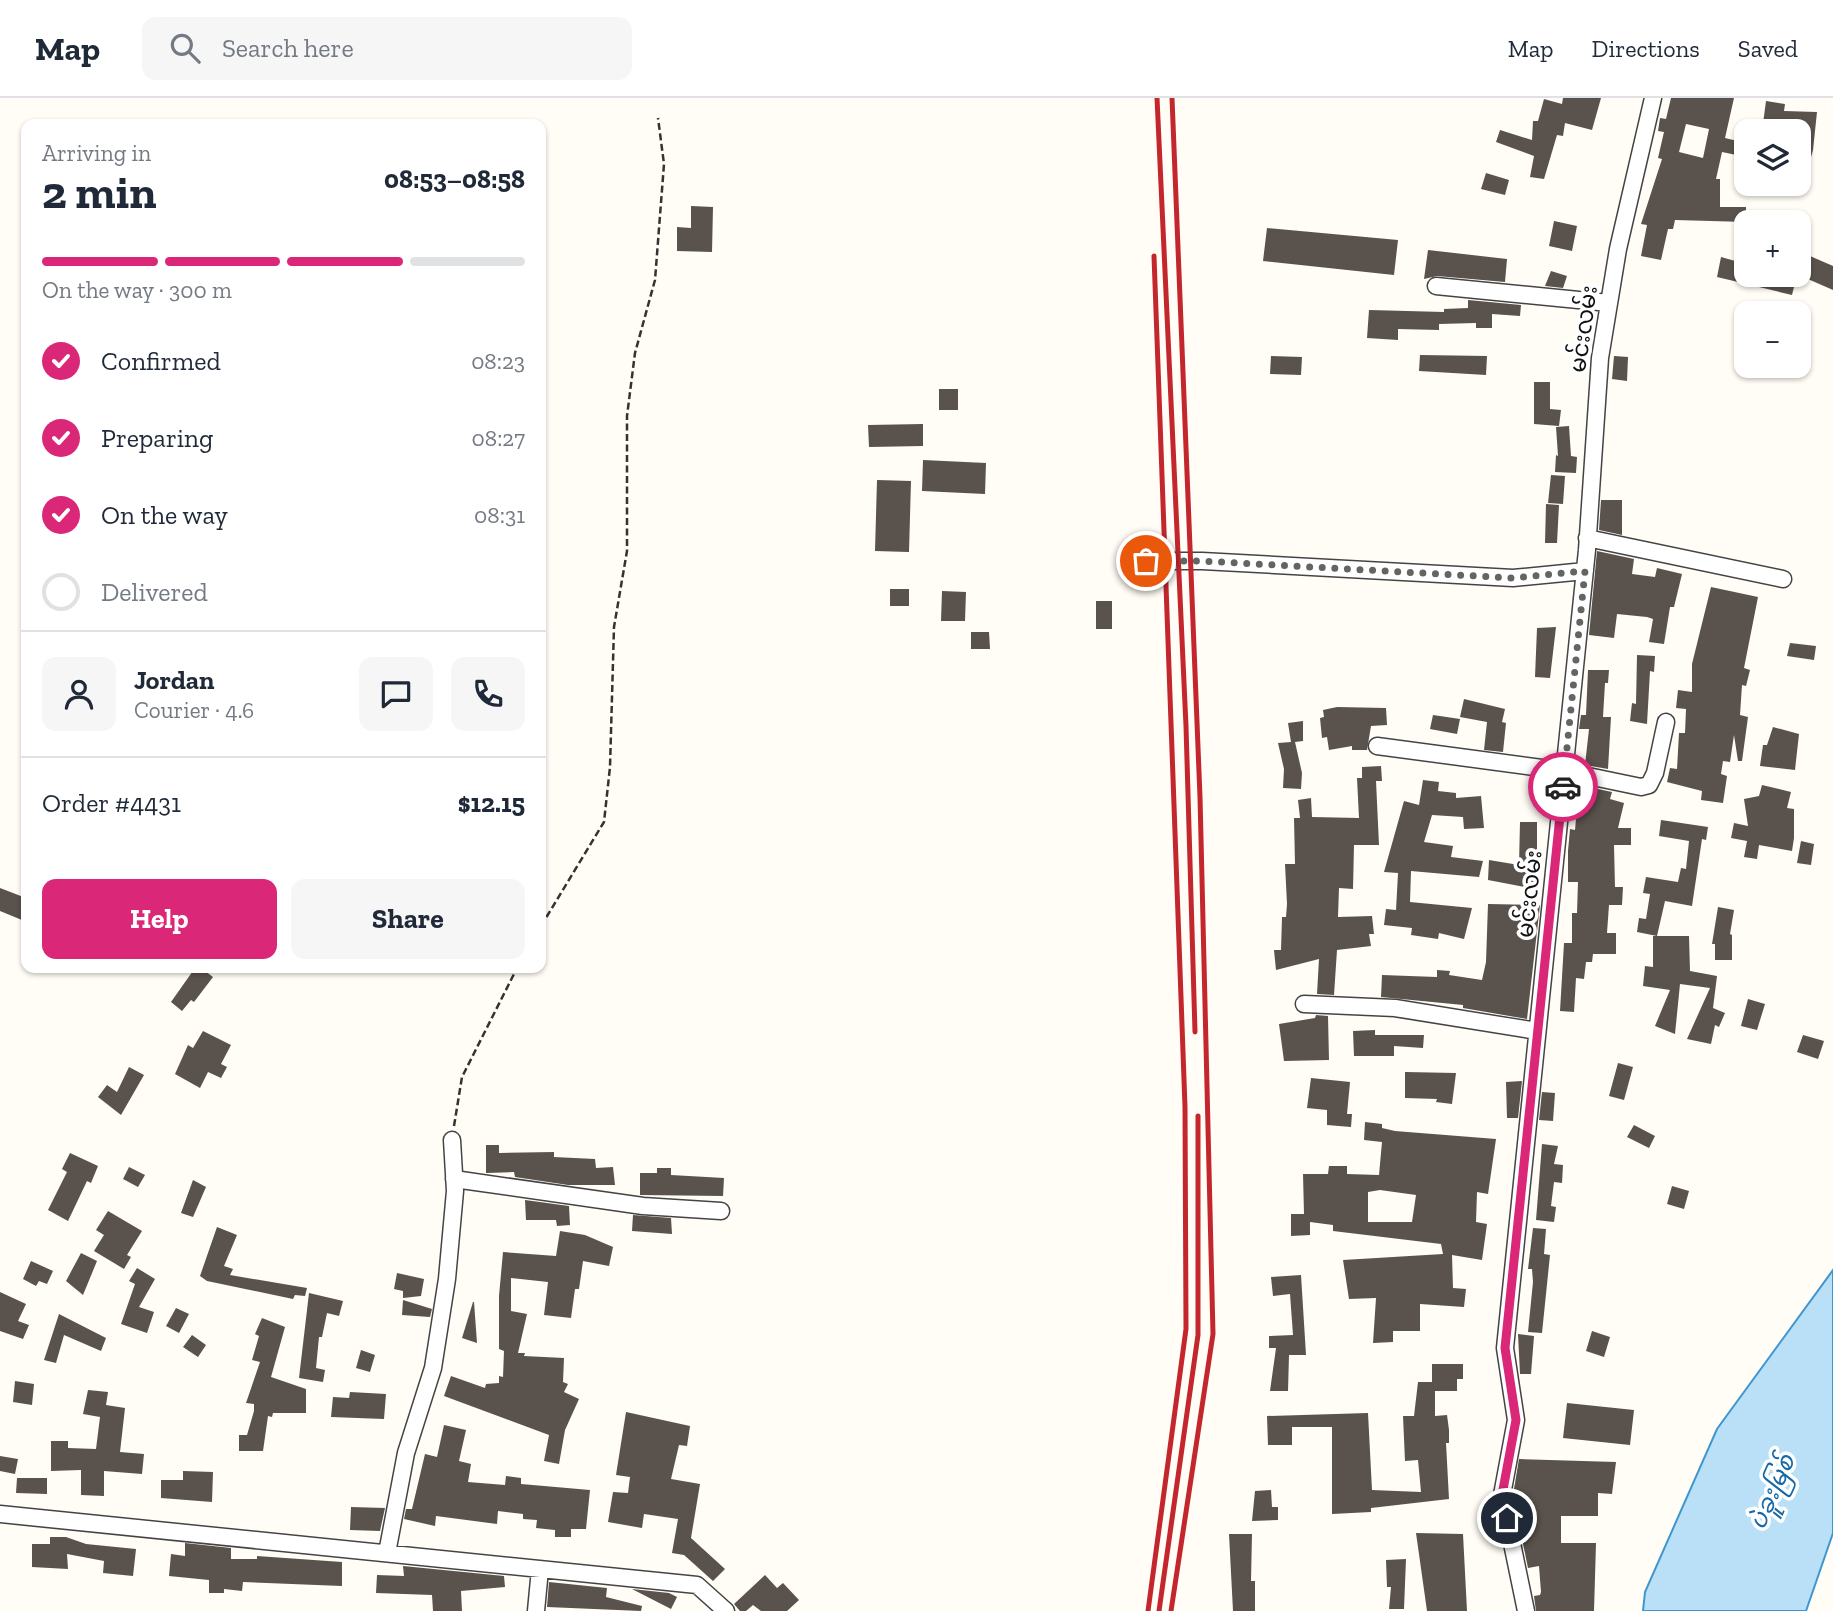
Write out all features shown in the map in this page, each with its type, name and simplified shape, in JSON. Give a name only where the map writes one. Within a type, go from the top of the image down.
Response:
[{"type":"street","name":"မင်းလမ်း","points":[[1526,1611],[1502,1495],[1516,1420],[1505,1348],[1585,571],[1600,358],[1618,249],[1653,98]]},
{"type":"street","points":[[1436,286],[1609,303]]},
{"type":"street","points":[[1587,538],[1783,579]]},
{"type":"street","points":[[1127,561],[1202,561],[1513,578],[1585,571]]},
{"type":"street","points":[[1377,746],[1564,771],[1640,787],[1649,785],[1666,722]]},
{"type":"street","points":[[1304,1003],[1395,1008],[1537,1031]]},
{"type":"street","points":[[387,1553],[406,1453],[433,1368],[447,1279],[454,1179],[452,1140]]},
{"type":"street","points":[[454,1179],[643,1206],[721,1211]]},
{"type":"street","points":[[0,1514],[697,1585],[726,1611]]},
{"type":"street","points":[[536,1611],[540,1569]]},
{"type":"path","points":[[546,918],[604,822],[610,767],[614,627],[627,551],[627,416],[635,353],[655,280],[664,164],[658,118]]},
{"type":"path","points":[[452,1140],[462,1077],[514,973]]},
{"type":"water","name":"ပဲခူးမြစ်","points":[[1833,1270],[1833,1533],[1806,1611],[1643,1611],[1645,1592],[1717,1429]]},
{"type":"building","points":[[1563,98],[1601,98],[1592,130],[1565,123],[1563,136],[1557,135],[1544,179],[1530,177],[1534,156],[1496,142],[1500,130],[1532,140],[1533,121],[1538,121],[1544,99],[1562,104]]},
{"type":"building","points":[[1671,98],[1734,98],[1725,138],[1734,140],[1734,154],[1722,152],[1716,179],[1720,179],[1720,207],[1746,207],[1746,210],[1734,210],[1734,222],[1675,220],[1673,229],[1668,229],[1661,260],[1641,256],[1647,225],[1641,224],[1662,159],[1658,158],[1664,132],[1658,131],[1660,118],[1666,119]],"holes":[[[1686,124],[1709,129],[1703,158],[1679,152]]]},
{"type":"building","points":[[1766,101],[1785,104],[1784,111],[1817,112],[1811,157],[1811,119],[1764,119]]},
{"type":"building","points":[[1486,173],[1509,180],[1505,195],[1481,189]]},
{"type":"building","points":[[691,206],[713,207],[712,252],[677,251],[677,227],[691,228]]},
{"type":"building","points":[[1554,221],[1577,226],[1572,251],[1549,246]]},
{"type":"building","points":[[1267,228],[1398,240],[1394,275],[1263,261]]},
{"type":"building","points":[[1428,250],[1507,259],[1505,282],[1437,276],[1424,279]]},
{"type":"building","points":[[1811,256],[1833,266],[1833,290],[1811,280]]},
{"type":"building","points":[[1721,257],[1734,261],[1734,281],[1717,277]]},
{"type":"building","points":[[1551,271],[1567,276],[1563,288],[1545,286]]},
{"type":"building","points":[[1759,287],[1794,287],[1792,295]]},
{"type":"building","points":[[1468,300],[1521,305],[1520,316],[1492,314],[1492,328],[1476,328],[1476,323],[1439,324],[1439,330],[1398,329],[1398,340],[1367,338],[1369,310],[1444,312],[1444,309],[1468,308]]},
{"type":"building","points":[[1420,355],[1487,356],[1486,375],[1419,371]]},
{"type":"building","points":[[1271,356],[1302,357],[1301,375],[1270,374]]},
{"type":"building","points":[[1614,356],[1628,357],[1627,381],[1612,379]]},
{"type":"building","points":[[1534,382],[1550,382],[1550,409],[1561,410],[1559,426],[1534,424]]},
{"type":"building","points":[[939,389],[958,389],[958,410],[939,410]]},
{"type":"building","points":[[923,424],[923,446],[869,447],[868,425]]},
{"type":"building","points":[[1569,426],[1571,456],[1577,457],[1576,473],[1555,472],[1556,455],[1558,456],[1556,427]]},
{"type":"building","points":[[923,460],[986,463],[985,494],[922,491]]},
{"type":"building","points":[[1551,475],[1565,476],[1563,504],[1548,503]]},
{"type":"building","points":[[877,480],[911,481],[909,552],[875,551]]},
{"type":"building","points":[[1601,500],[1622,500],[1622,535],[1599,530]]},
{"type":"building","points":[[1546,504],[1559,505],[1557,543],[1545,543]]},
{"type":"building","points":[[1597,551],[1634,559],[1632,574],[1655,577],[1657,568],[1682,574],[1674,607],[1670,607],[1664,644],[1649,642],[1653,619],[1647,617],[1617,614],[1614,638],[1589,635]]},
{"type":"building","points":[[1711,587],[1758,597],[1744,668],[1750,670],[1746,686],[1742,685],[1740,715],[1748,717],[1742,761],[1738,761],[1734,735],[1730,762],[1723,761],[1721,774],[1727,776],[1723,803],[1701,800],[1702,791],[1667,782],[1670,768],[1677,769],[1679,733],[1685,733],[1686,709],[1676,708],[1678,690],[1692,692],[1692,664]]},
{"type":"building","points":[[890,589],[909,589],[909,606],[890,606]]},
{"type":"building","points":[[942,591],[966,592],[965,621],[941,621]]},
{"type":"building","points":[[1096,601],[1112,601],[1112,629],[1096,629]]},
{"type":"building","points":[[1556,627],[1550,678],[1535,677],[1537,628]]},
{"type":"building","points":[[971,632],[989,632],[990,649],[971,649]]},
{"type":"building","points":[[1790,643],[1816,646],[1814,660],[1787,656]]},
{"type":"building","points":[[1637,655],[1655,656],[1654,672],[1650,671],[1647,724],[1630,721],[1632,703],[1636,704]]},
{"type":"building","points":[[1588,670],[1609,670],[1608,683],[1605,683],[1603,717],[1611,717],[1608,769],[1585,765],[1589,729],[1579,729],[1581,715],[1586,715]]},
{"type":"building","points":[[1464,699],[1505,709],[1502,722],[1506,723],[1503,752],[1484,750],[1487,722],[1460,717]]},
{"type":"building","points":[[1337,707],[1386,708],[1387,725],[1371,726],[1367,750],[1352,750],[1352,746],[1329,750],[1327,737],[1322,738],[1320,718],[1324,717],[1323,710]]},
{"type":"building","points":[[1433,715],[1460,719],[1457,734],[1430,729]]},
{"type":"building","points":[[1303,721],[1303,741],[1295,742],[1302,773],[1301,789],[1283,788],[1284,769],[1278,743],[1291,742],[1288,723]]},
{"type":"building","points":[[1773,727],[1799,734],[1795,770],[1760,766],[1763,745],[1767,745]]},
{"type":"building","points":[[1381,766],[1382,781],[1376,781],[1379,845],[1354,845],[1353,889],[1339,888],[1338,917],[1372,916],[1374,934],[1369,934],[1371,946],[1337,950],[1334,995],[1317,994],[1319,959],[1276,970],[1274,950],[1281,950],[1282,917],[1286,917],[1285,864],[1295,864],[1294,818],[1300,818],[1298,800],[1311,798],[1312,817],[1359,818],[1357,778],[1362,778],[1362,767]]},
{"type":"building","points":[[1423,780],[1439,782],[1438,791],[1456,793],[1456,798],[1481,796],[1484,828],[1464,829],[1463,817],[1432,815],[1424,842],[1453,846],[1451,857],[1483,861],[1479,877],[1411,871],[1410,902],[1472,908],[1464,939],[1439,933],[1438,939],[1411,935],[1412,928],[1384,925],[1386,909],[1396,910],[1398,873],[1384,872],[1404,801],[1419,805]]},
{"type":"building","points":[[1579,785],[1612,792],[1610,799],[1624,803],[1618,828],[1631,828],[1631,845],[1614,845],[1615,887],[1623,887],[1622,905],[1609,905],[1607,933],[1616,933],[1616,954],[1593,954],[1592,962],[1586,962],[1584,979],[1576,978],[1574,1012],[1560,1011],[1564,943],[1572,943],[1572,913],[1577,913],[1578,882],[1568,882],[1568,851],[1570,829],[1575,830]]},
{"type":"building","points":[[1762,785],[1791,792],[1787,808],[1794,809],[1792,851],[1759,845],[1757,859],[1744,857],[1747,841],[1731,838],[1734,823],[1748,826],[1744,799],[1759,796]]},
{"type":"building","points":[[1661,820],[1708,827],[1706,840],[1702,839],[1692,906],[1665,901],[1657,936],[1637,932],[1639,918],[1646,919],[1650,894],[1643,893],[1646,877],[1678,882],[1681,868],[1686,869],[1689,841],[1659,836]]},
{"type":"building","points":[[1520,822],[1537,822],[1537,862],[1541,863],[1536,889],[1488,880],[1489,860],[1519,865]]},
{"type":"building","points":[[1801,841],[1814,844],[1811,865],[1797,863]]},
{"type":"building","points":[[0,888],[21,896],[21,920],[0,911]]},
{"type":"building","points":[[1488,904],[1540,905],[1527,1019],[1463,1008],[1463,1005],[1381,997],[1382,975],[1437,977],[1437,970],[1450,971],[1449,975],[1482,980],[1486,962]]},
{"type":"building","points":[[1718,907],[1734,910],[1730,934],[1732,960],[1715,960],[1715,944],[1712,944]]},
{"type":"building","points":[[1653,936],[1689,936],[1690,971],[1717,976],[1713,1008],[1725,1013],[1719,1027],[1715,1025],[1711,1044],[1687,1039],[1710,988],[1680,984],[1675,1034],[1655,1026],[1670,990],[1643,986],[1645,966],[1653,967]]},
{"type":"building","points":[[191,973],[208,973],[213,977],[194,1002],[191,1000],[182,1011],[171,1002]]},
{"type":"building","points":[[1748,999],[1765,1004],[1757,1030],[1741,1026]]},
{"type":"building","points":[[1316,1015],[1328,1016],[1329,1060],[1284,1061],[1279,1024],[1315,1018]]},
{"type":"building","points":[[1375,1030],[1375,1035],[1424,1035],[1423,1048],[1394,1046],[1394,1056],[1354,1056],[1353,1031]]},
{"type":"building","points":[[203,1031],[231,1045],[221,1064],[227,1067],[221,1078],[208,1072],[200,1088],[175,1074],[188,1045],[193,1048]]},
{"type":"building","points":[[1803,1035],[1824,1041],[1818,1059],[1797,1052]]},
{"type":"building","points":[[1618,1063],[1633,1067],[1624,1100],[1609,1096]]},
{"type":"building","points":[[129,1067],[144,1075],[121,1115],[98,1097],[107,1085],[117,1092]]},
{"type":"building","points":[[1405,1072],[1456,1073],[1452,1104],[1436,1102],[1437,1099],[1405,1098]]},
{"type":"building","points":[[1311,1078],[1350,1082],[1347,1114],[1352,1114],[1351,1127],[1327,1125],[1327,1110],[1307,1108]]},
{"type":"building","points":[[1522,1081],[1518,1118],[1507,1118],[1506,1082]]},
{"type":"building","points":[[1542,1092],[1555,1093],[1553,1121],[1539,1120]]},
{"type":"building","points":[[1365,1122],[1382,1124],[1382,1128],[1395,1131],[1496,1139],[1488,1194],[1477,1192],[1476,1222],[1487,1224],[1482,1260],[1452,1255],[1453,1288],[1466,1289],[1464,1307],[1420,1304],[1420,1331],[1393,1331],[1393,1342],[1373,1343],[1376,1298],[1349,1299],[1343,1260],[1443,1254],[1441,1244],[1333,1231],[1333,1225],[1310,1222],[1310,1235],[1291,1236],[1291,1214],[1304,1214],[1303,1174],[1328,1174],[1329,1166],[1347,1166],[1347,1174],[1379,1175],[1382,1142],[1364,1140]],"holes":[[[1380,1190],[1416,1195],[1412,1222],[1368,1222],[1368,1192]]]},
{"type":"building","points":[[1634,1125],[1655,1136],[1649,1148],[1627,1137]]},
{"type":"building","points":[[1542,1144],[1558,1146],[1554,1164],[1563,1165],[1562,1183],[1554,1182],[1551,1206],[1556,1207],[1554,1222],[1536,1220]]},
{"type":"building","points":[[486,1145],[499,1145],[499,1153],[554,1152],[554,1157],[595,1159],[596,1168],[613,1167],[615,1185],[568,1185],[515,1177],[514,1172],[486,1173]]},
{"type":"building","points":[[70,1153],[98,1166],[91,1183],[87,1181],[68,1221],[48,1210],[67,1172],[62,1169]]},
{"type":"building","points":[[129,1167],[145,1175],[138,1187],[123,1179]]},
{"type":"building","points":[[657,1168],[671,1168],[671,1175],[724,1178],[723,1196],[640,1195],[640,1173],[657,1173]]},
{"type":"building","points":[[193,1180],[206,1187],[193,1217],[181,1213]]},
{"type":"building","points":[[1672,1186],[1689,1191],[1684,1209],[1667,1204]]},
{"type":"building","points":[[525,1200],[569,1206],[570,1225],[557,1226],[556,1220],[526,1220]]},
{"type":"building","points":[[108,1211],[142,1231],[127,1255],[131,1257],[124,1269],[94,1251],[104,1235],[96,1230]]},
{"type":"building","points":[[633,1215],[671,1218],[672,1234],[632,1231]]},
{"type":"building","points":[[217,1227],[237,1235],[224,1266],[233,1269],[230,1275],[307,1288],[305,1296],[295,1295],[293,1299],[207,1281],[200,1276]]},
{"type":"building","points":[[1533,1228],[1546,1229],[1544,1254],[1550,1255],[1542,1333],[1528,1332],[1533,1282],[1532,1269],[1528,1269]]},
{"type":"building","points":[[560,1231],[585,1235],[613,1247],[609,1266],[583,1261],[571,1318],[544,1315],[548,1282],[511,1278],[511,1311],[527,1314],[518,1353],[525,1353],[524,1356],[564,1358],[563,1382],[568,1384],[564,1392],[579,1399],[565,1430],[559,1464],[544,1461],[549,1435],[444,1396],[451,1376],[485,1388],[486,1384],[499,1383],[499,1376],[503,1377],[504,1351],[499,1349],[499,1296],[503,1252],[556,1256]]},
{"type":"building","points":[[81,1253],[97,1261],[83,1295],[66,1281]]},
{"type":"building","points":[[31,1261],[53,1271],[47,1284],[39,1281],[36,1286],[23,1279]]},
{"type":"building","points":[[137,1268],[155,1279],[139,1307],[154,1312],[147,1333],[121,1324],[135,1284],[129,1281]]},
{"type":"building","points":[[397,1273],[424,1279],[421,1296],[403,1298],[403,1291],[394,1289]]},
{"type":"building","points":[[1301,1275],[1306,1355],[1289,1355],[1288,1391],[1270,1391],[1276,1348],[1269,1348],[1269,1336],[1293,1335],[1290,1294],[1273,1296],[1271,1277]]},
{"type":"building","points":[[0,1292],[26,1304],[18,1321],[29,1325],[23,1339],[0,1331]]},
{"type":"building","points":[[309,1293],[343,1301],[339,1316],[327,1313],[322,1337],[319,1337],[316,1368],[325,1370],[323,1382],[299,1378]]},
{"type":"building","points":[[403,1300],[432,1309],[430,1317],[402,1315]]},
{"type":"building","points":[[474,1302],[477,1343],[462,1338]]},
{"type":"building","points":[[176,1308],[189,1314],[179,1333],[166,1326]]},
{"type":"building","points":[[59,1314],[106,1338],[101,1351],[64,1335],[56,1363],[44,1360]]},
{"type":"building","points":[[262,1318],[285,1327],[271,1377],[306,1389],[306,1413],[273,1413],[272,1417],[268,1416],[263,1451],[239,1451],[239,1435],[247,1435],[254,1411],[254,1404],[246,1403],[260,1362],[252,1360],[259,1336],[255,1334]]},
{"type":"building","points":[[1592,1331],[1610,1337],[1604,1357],[1586,1351]]},
{"type":"building","points":[[1518,1334],[1534,1336],[1531,1374],[1520,1374]]},
{"type":"building","points":[[192,1335],[206,1345],[198,1357],[183,1347]]},
{"type":"building","points":[[361,1350],[375,1355],[370,1372],[356,1368]]},
{"type":"building","points":[[1432,1364],[1463,1364],[1463,1379],[1457,1379],[1457,1391],[1435,1391],[1435,1416],[1447,1415],[1449,1430],[1449,1443],[1446,1443],[1449,1499],[1371,1508],[1371,1512],[1332,1514],[1332,1427],[1292,1427],[1292,1445],[1268,1445],[1267,1416],[1368,1413],[1372,1490],[1421,1492],[1418,1460],[1405,1461],[1403,1416],[1414,1416],[1418,1382],[1432,1382]]},
{"type":"building","points":[[15,1381],[34,1384],[32,1405],[13,1402]]},
{"type":"building","points":[[88,1390],[108,1392],[106,1405],[125,1408],[120,1452],[144,1454],[142,1474],[104,1471],[104,1496],[81,1495],[81,1470],[51,1471],[51,1441],[68,1441],[68,1448],[96,1449],[100,1417],[83,1414]]},
{"type":"building","points":[[350,1392],[386,1394],[384,1419],[331,1417],[333,1397],[349,1398]]},
{"type":"building","points":[[1567,1403],[1634,1410],[1630,1445],[1563,1438]]},
{"type":"building","points":[[626,1412],[690,1426],[687,1446],[679,1445],[671,1479],[700,1484],[691,1538],[725,1569],[713,1581],[684,1555],[672,1553],[678,1519],[644,1514],[642,1528],[608,1522],[613,1492],[628,1493],[630,1477],[616,1475]]},
{"type":"building","points":[[444,1425],[466,1430],[459,1461],[471,1464],[468,1482],[505,1485],[506,1476],[521,1478],[521,1484],[590,1490],[586,1529],[571,1529],[571,1537],[555,1537],[555,1530],[536,1528],[537,1520],[523,1519],[523,1514],[498,1511],[497,1524],[436,1516],[435,1526],[404,1519],[406,1509],[412,1509],[425,1454],[437,1457]]},
{"type":"building","points":[[0,1456],[18,1459],[15,1474],[0,1471]]},
{"type":"building","points":[[1519,1459],[1616,1462],[1612,1494],[1598,1493],[1598,1516],[1561,1516],[1561,1543],[1596,1543],[1594,1611],[1536,1611],[1534,1596],[1540,1595],[1541,1592],[1539,1566],[1528,1568],[1515,1505],[1514,1489]]},
{"type":"building","points":[[183,1471],[213,1472],[212,1502],[161,1498],[161,1480],[183,1480]]},
{"type":"building","points":[[17,1478],[47,1478],[47,1494],[16,1493]]},
{"type":"building","points":[[1271,1490],[1272,1507],[1278,1507],[1278,1520],[1252,1521],[1255,1491]]},
{"type":"building","points":[[351,1507],[385,1508],[380,1531],[350,1530]]},
{"type":"building","points":[[1416,1533],[1463,1534],[1467,1611],[1427,1611]]},
{"type":"building","points":[[1229,1534],[1252,1534],[1251,1581],[1255,1581],[1255,1611],[1233,1611]]},
{"type":"building","points":[[50,1537],[66,1537],[86,1544],[136,1549],[133,1576],[103,1573],[104,1561],[67,1554],[68,1569],[32,1567],[32,1544],[50,1544]]},
{"type":"building","points":[[185,1543],[231,1548],[231,1559],[257,1559],[257,1556],[342,1562],[342,1586],[243,1582],[242,1591],[224,1589],[224,1593],[209,1593],[209,1580],[169,1576],[171,1554],[185,1556]]},
{"type":"building","points":[[1406,1559],[1404,1609],[1389,1609],[1391,1587],[1387,1587],[1386,1560]]},
{"type":"building","points":[[403,1566],[504,1576],[505,1587],[461,1591],[462,1611],[433,1611],[432,1595],[376,1593],[377,1575],[404,1576]]},
{"type":"building","points":[[765,1575],[777,1588],[783,1583],[799,1600],[787,1611],[761,1611],[753,1605],[746,1611],[740,1611],[734,1604]]},
{"type":"building","points":[[549,1582],[607,1588],[606,1597],[642,1606],[641,1611],[547,1607]]},
{"type":"building","points":[[632,1589],[669,1593],[677,1597],[671,1609]]},
{"type":"railway","points":[[1157,98],[1186,726],[1195,1032]]},
{"type":"railway","points":[[1171,1611],[1213,1334],[1200,797],[1172,98]]},
{"type":"railway","points":[[1148,1611],[1186,1329],[1185,1107],[1154,256]]},
{"type":"railway","points":[[1159,1611],[1198,1335],[1198,1116]]},
{"type":"way so far","points":[[1146,561],[1202,561],[1513,578],[1585,571],[1563,787]]},
{"type":"route","points":[[1507,1518],[1502,1495],[1516,1420],[1505,1348],[1563,787]]}]
